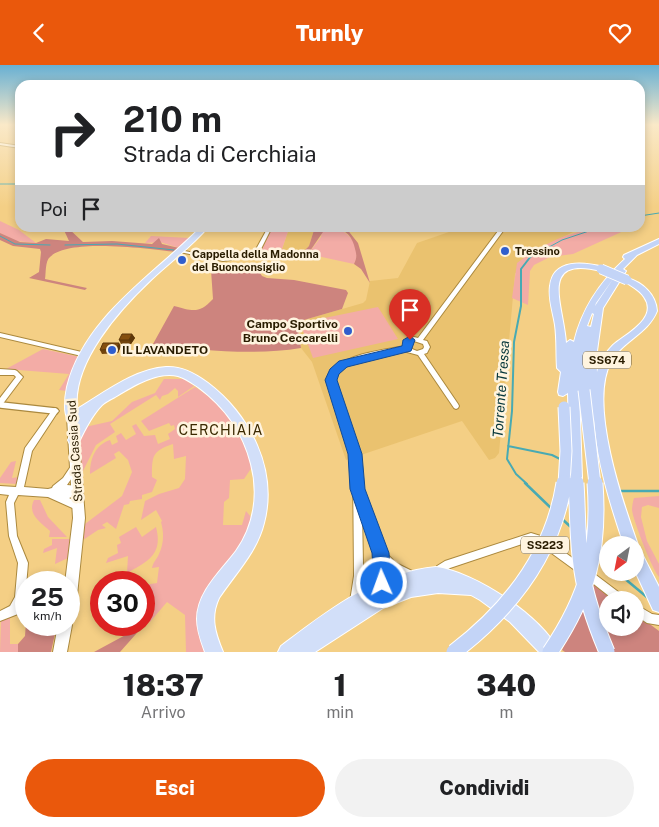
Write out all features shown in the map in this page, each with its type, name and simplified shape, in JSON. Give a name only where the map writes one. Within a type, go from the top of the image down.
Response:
[{"type":"highway","name":"SS223","points":[[454,652],[501,611],[532,568],[550,533],[560,504],[564,483],[566,443],[563,400],[572,335],[584,304],[596,284],[619,262],[659,241]]},
{"type":"highway","points":[[550,652],[565,630],[583,594],[595,536],[596,491],[584,391],[583,366],[588,331],[592,317],[622,271],[640,256],[659,246]]},
{"type":"highway","name":"SS674","points":[[607,652],[590,606],[581,571],[576,477],[574,376],[580,329],[590,305],[602,285],[632,255]]},
{"type":"highway","name":"SS674","points":[[563,400],[560,335],[554,280],[561,270],[572,266],[586,265],[601,269],[638,286],[648,295],[652,303],[652,312],[647,321],[614,350],[606,361],[601,374],[599,396],[600,433],[604,469]]},
{"type":"highway","name":"SS674","points":[[599,308],[594,335],[590,378],[593,410],[604,469],[626,536]]},
{"type":"highway","points":[[644,573],[659,604]]},
{"type":"highway","points":[[642,581],[658,617]]},
{"type":"main road","name":"Strada Cassia Sud","points":[[74,571],[77,545],[79,490],[71,400],[76,377],[86,355],[108,324],[137,289],[201,232]]},
{"type":"main road","points":[[72,417],[151,374],[164,371],[175,371],[189,377],[221,401],[232,413],[258,463],[261,477],[258,517],[254,533],[247,547],[218,583],[208,602],[206,629],[214,652]]},
{"type":"main road","points":[[71,400],[83,404],[98,403]]},
{"type":"main road","points":[[74,440],[81,426],[98,403]]},
{"type":"main road","points":[[286,652],[352,606],[380,590],[415,577],[476,589],[510,610],[550,652]]},
{"type":"main road","points":[[300,652],[379,602],[407,590],[438,582]]},
{"type":"main road","points":[[60,652],[63,636]]},
{"type":"street","points":[[180,251],[224,260],[229,259],[237,253],[257,252],[267,232]]},
{"type":"street","points":[[420,340],[500,232]]},
{"type":"street","points":[[0,335],[86,355]]},
{"type":"street","points":[[410,340],[420,340],[427,347],[425,351],[420,353],[411,352],[407,343],[410,340]]},
{"type":"street","points":[[352,606],[359,584],[358,489],[355,454],[332,386],[332,375],[339,367],[348,362],[408,348]]},
{"type":"street","points":[[420,353],[456,406]]},
{"type":"street","points":[[0,372],[15,373],[20,377],[1,404],[55,411],[28,448],[18,491],[10,502],[14,539],[22,563],[20,599],[14,610],[0,616]]},
{"type":"street","points":[[48,493],[66,481],[76,463]]},
{"type":"street","points":[[0,490],[48,493],[69,489],[79,490]]},
{"type":"street","points":[[322,638],[325,632],[375,598],[380,590],[383,579],[381,553],[358,489]]},
{"type":"street","points":[[58,498],[74,494],[79,490]]},
{"type":"street","points":[[48,493],[79,507]]},
{"type":"street","points":[[359,561],[365,579],[371,586],[380,590],[390,589],[417,582],[438,582],[440,569],[448,564],[533,537],[549,545],[610,591]]},
{"type":"street","points":[[381,553],[396,569],[415,577]]},
{"type":"street","points":[[644,612],[658,617]]},
{"type":"shaded area","points":[[0,221],[15,228],[15,232],[22,232],[36,243],[16,241],[0,233]]},
{"type":"shaded area","points":[[65,232],[72,232],[83,242],[112,241],[152,244],[159,238],[162,244],[179,248],[175,252],[129,247],[91,246],[60,251],[48,259],[45,279],[87,288],[85,290],[29,278],[39,272],[40,249],[13,246],[0,240],[0,233],[20,242],[36,243],[46,239],[69,241]]},
{"type":"shaded area","points":[[270,232],[288,232],[282,249],[290,252],[261,251]]},
{"type":"shaded area","points":[[288,232],[313,232],[309,246],[302,253],[282,249]]},
{"type":"shaded area","points":[[313,232],[323,232],[308,254],[302,253],[309,246]]},
{"type":"shaded area","points":[[322,232],[343,232],[350,237],[357,252],[354,264],[308,254],[321,237]]},
{"type":"shaded area","points":[[345,232],[349,232],[358,243],[370,283],[361,269],[354,264],[356,252],[352,240]]},
{"type":"shaded area","points":[[449,232],[573,232],[529,254],[515,274],[499,453],[495,458],[489,460],[462,421],[346,460],[312,362],[301,348],[297,322],[363,303],[366,300],[370,281],[398,278],[417,243]]},
{"type":"shaded area","points":[[621,232],[573,254],[550,257],[534,265],[530,271],[528,305],[512,298],[517,263],[540,248],[576,233]]},
{"type":"shaded area","points":[[151,236],[190,238],[179,248],[160,242],[145,243]]},
{"type":"shaded area","points":[[256,267],[262,276],[267,278],[294,280],[346,290],[348,293],[342,309],[297,322],[301,348],[245,352],[153,344],[174,306],[195,310],[204,307],[213,299],[211,270],[255,270]]},
{"type":"shaded area","name":"Campo Sportivo Bruno Ceccarelli","points":[[378,307],[398,339],[313,358],[300,323]]},
{"type":"shaded area","points":[[43,349],[80,357],[67,391],[59,390],[69,374],[6,369]]},
{"type":"shaded area","points":[[164,379],[184,379],[194,386],[178,397],[178,391],[175,388],[162,396],[160,400],[156,395],[110,424],[115,432],[96,445],[82,473],[79,440],[85,427],[112,421],[132,402],[155,393]]},
{"type":"shaded area","points":[[195,387],[215,402],[231,421],[243,443],[252,467],[244,479],[230,480],[229,498],[224,502],[223,525],[242,525],[246,511],[251,517],[245,539],[215,578],[207,652],[186,652],[185,615],[167,602],[155,616],[155,583],[157,583],[159,567],[152,568],[163,542],[162,521],[156,510],[141,520],[145,501],[159,494],[179,488],[185,479],[186,456],[174,459],[173,444],[157,452],[153,459],[152,477],[157,480],[152,492],[142,495],[142,499],[130,501],[129,504],[124,505],[116,529],[107,522],[102,525],[106,528],[98,530],[83,540],[85,524],[122,496],[132,472],[128,460],[119,451],[114,454],[116,458],[90,474],[92,458],[97,449],[110,440],[112,445],[118,442],[116,436],[121,433],[126,440],[136,434],[132,426],[136,424],[144,436],[155,435],[158,444],[170,439],[168,434],[175,429],[174,425],[171,426],[169,423],[149,431],[141,421]]},
{"type":"shaded area","points":[[16,461],[12,478],[19,477],[17,484],[0,483],[0,478],[11,462]]},
{"type":"shaded area","points":[[659,496],[659,508],[648,505],[642,507],[641,517],[647,541],[659,564],[659,577],[644,546],[644,536],[640,536],[636,524],[632,510],[634,498]]},
{"type":"shaded area","points":[[34,500],[40,500],[48,517],[67,537],[49,537],[50,531],[33,514],[32,505]]},
{"type":"shaded area","points":[[136,527],[142,537],[156,527],[158,544],[148,560],[131,571],[127,571],[128,556],[106,563],[108,558],[118,553],[117,545],[121,543],[119,537]]},
{"type":"shaded area","points":[[52,539],[71,539],[68,558],[55,564],[57,548],[43,553],[44,549],[52,545]]},
{"type":"shaded area","points":[[593,582],[605,591],[599,591],[599,617],[590,593]]},
{"type":"shaded area","points":[[584,602],[601,652],[565,652],[562,650]]},
{"type":"shaded area","points":[[10,617],[10,644],[18,644],[18,652],[0,652],[1,620]]},
{"type":"shaded area","points":[[644,620],[659,631],[659,652],[612,652],[606,636],[644,636]]},
{"type":"shaded area","points":[[25,636],[55,636],[51,652],[18,652],[18,644]]},
{"type":"shaded area","points":[[124,636],[134,636],[120,652],[94,652]]},
{"type":"building","points":[[122,334],[132,334],[129,340],[119,340]]},
{"type":"building","points":[[103,343],[119,343],[116,349],[100,350]]},
{"type":"waterway","points":[[0,184],[15,184]]},
{"type":"waterway","name":"Torrente Tressa","points":[[645,215],[659,213]]},
{"type":"waterway","name":"Torrente Tressa","points":[[530,258],[562,240],[586,232]]},
{"type":"waterway","points":[[0,236],[15,244],[50,245]]},
{"type":"waterway","points":[[65,245],[117,244],[174,250]]},
{"type":"waterway","name":"Torrente Tressa","points":[[508,446],[512,411],[514,342],[521,306],[521,269],[530,258]]},
{"type":"waterway","points":[[508,446],[552,455],[562,460]]},
{"type":"waterway","name":"Torrente Tressa","points":[[508,446],[507,459],[516,474],[527,484]]},
{"type":"waterway","name":"Torrente Tressa","points":[[525,483],[552,509]]},
{"type":"waterway","points":[[619,491],[659,491]]},
{"type":"waterway","name":"Torrente Tressa","points":[[562,519],[572,528]]},
{"type":"waterway","name":"Torrente Tressa","points":[[628,581],[648,598]]},
{"type":"place","name":"Tressino","points":[[505,251]]},
{"type":"place","name":"Cappella della Madonna del Buonconsiglio","points":[[182,260]]},
{"type":"place","name":"Campo Sportivo Bruno Ceccarelli","points":[[348,331]]},
{"type":"place","name":"IL LAVANDETO","points":[[112,350]]},
{"type":"district","name":"CERCHIAIA","points":[[221,430]]},
{"type":"route","points":[[382,583],[381,553],[358,489],[355,454],[331,380],[334,372],[344,364],[408,348],[407,343],[410,340]]}]
